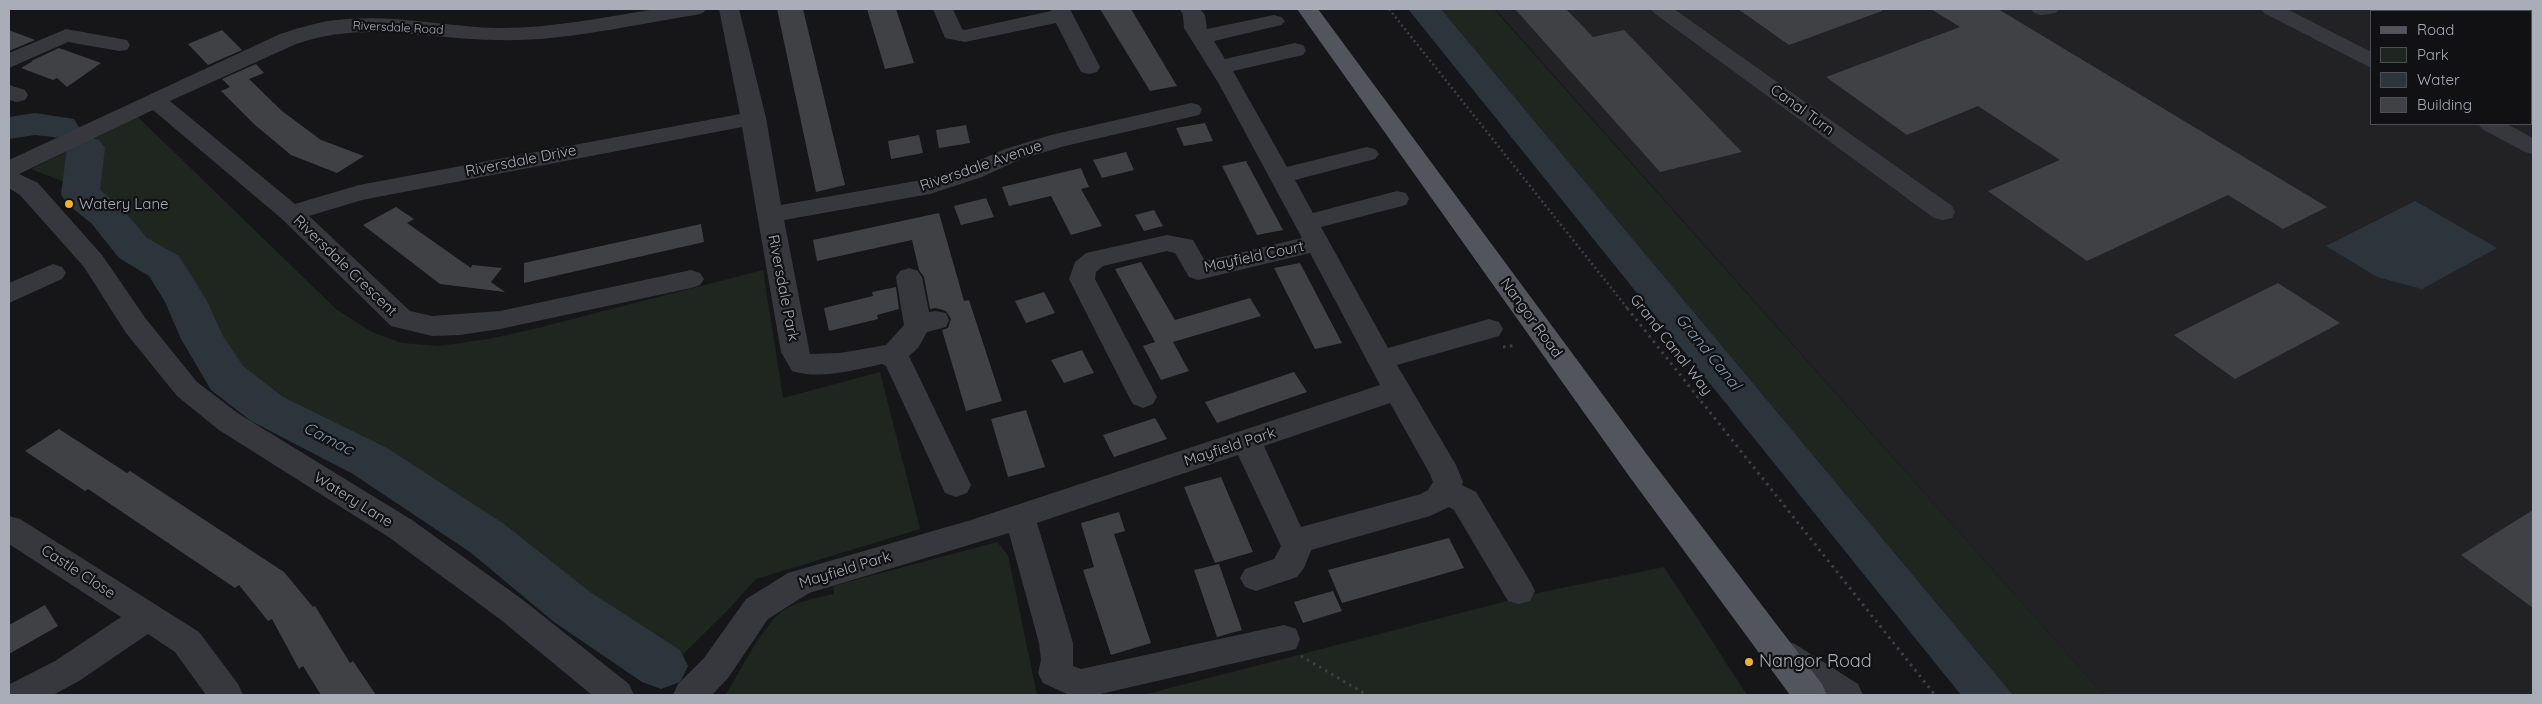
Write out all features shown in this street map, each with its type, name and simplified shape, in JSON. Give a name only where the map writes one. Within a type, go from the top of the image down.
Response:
[{"type":"main road","name":"Nangor Road","points":[[1307,9],[1640,468],[1810,695]]},
{"type":"street","name":"Riversdale Road","points":[[9,168],[288,39],[329,27],[385,25],[495,34],[540,32],[696,9]]},
{"type":"street","name":"Riversdale Park","points":[[729,9],[754,118],[769,215],[795,352],[802,364],[840,363],[883,354],[890,357]]},
{"type":"street","points":[[942,9],[953,33],[965,36],[1062,12],[1089,67]]},
{"type":"street","points":[[1190,9],[1194,15],[1195,28],[1220,67],[1281,176],[1397,390],[1445,473],[1448,482],[1445,490],[1430,504],[1298,541],[1290,536],[1246,442]]},
{"type":"street","name":"Canal Turn","points":[[1661,9],[1943,212]]},
{"type":"street","points":[[2041,9],[2049,9]]},
{"type":"street","points":[[2271,9],[2370,60]]},
{"type":"street","points":[[1201,37],[1274,21]]},
{"type":"street","points":[[9,61],[66,36],[119,45]]},
{"type":"street","points":[[1220,67],[1295,50]]},
{"type":"street","name":"Riversdale Crescent","points":[[155,100],[290,213],[401,319],[432,326],[460,326],[500,320],[691,278]]},
{"type":"street","name":"Riversdale Avenue","points":[[769,215],[930,186],[973,172],[1013,154],[1059,140],[1191,110]]},
{"type":"street","name":"Riversdale Drive","points":[[290,213],[359,193],[754,118]]},
{"type":"street","points":[[2492,125],[2533,147]]},
{"type":"street","points":[[1281,176],[1367,154]]},
{"type":"street","name":"Watery Lane","points":[[9,178],[29,189],[93,262],[136,326],[187,389],[229,422],[401,529],[512,610],[617,695]]},
{"type":"street","points":[[1312,233],[1397,199]]},
{"type":"street","name":"Mayfield Court","points":[[1142,397],[1082,279],[1084,268],[1095,260],[1167,242],[1184,246],[1198,271],[1312,233]]},
{"type":"street","points":[[9,294],[53,273]]},
{"type":"street","points":[[890,357],[927,323],[909,277]]},
{"type":"street","points":[[1381,360],[1489,329]]},
{"type":"street","points":[[890,357],[897,359],[913,389],[956,485]]},
{"type":"street","name":"Mayfield Park","points":[[690,695],[716,668],[757,609],[800,582],[1020,517],[1397,390]]},
{"type":"street","points":[[1445,490],[1465,502],[1519,591]]},
{"type":"street","points":[[1020,517],[1056,643],[1058,660],[1054,673],[1080,684],[1284,639]]},
{"type":"street","name":"Castle Close","points":[[9,528],[187,642],[226,695]]},
{"type":"street","points":[[1256,578],[1285,569],[1294,561],[1298,541]]},
{"type":"street","points":[[22,695],[67,672],[147,617]]},
{"type":"street","name":"Nangor Road","points":[[1775,649],[1846,695]]},
{"type":"path","name":"Grand Canal Way","points":[[1389,9],[1934,695]]},
{"type":"path","points":[[1284,639],[1300,655],[1367,695]]},
{"type":"shaded area","points":[[1495,9],[2533,9],[2533,695],[2104,695]]},
{"type":"green space","points":[[1441,9],[1494,9],[2104,695],[2013,695]]},
{"type":"green space","points":[[138,117],[337,310],[372,332],[402,343],[439,346],[488,339],[763,270],[783,398],[880,372],[920,529],[756,579],[727,611],[675,662],[629,630],[577,601],[545,572],[379,456],[278,403],[237,375],[213,336],[194,298],[169,264],[139,243],[115,211],[87,191],[31,169]]},
{"type":"green space","points":[[997,542],[1008,555],[1037,695],[726,694],[765,630],[785,609],[806,601],[834,594],[833,586]]},
{"type":"green space","points":[[1664,567],[1747,695],[1143,695],[1542,592]]},
{"type":"water","name":"Grand Canal","points":[[1408,9],[1441,9],[2013,695],[1961,695]]},
{"type":"water","points":[[2415,201],[2497,248],[2422,289],[2377,277],[2326,246]]},
{"type":"building","points":[[777,9],[803,9],[845,185],[816,192]]},
{"type":"building","points":[[867,9],[896,9],[914,63],[885,69]]},
{"type":"building","points":[[1100,9],[1131,9],[1177,86],[1150,91]]},
{"type":"building","points":[[1515,9],[1566,9],[1593,37],[1624,30],[1742,152],[1660,172]]},
{"type":"building","points":[[1738,9],[1882,9],[1882,11],[1789,45]]},
{"type":"building","points":[[1931,9],[1998,9],[2327,207],[2283,229],[2228,195],[2087,261],[1988,191],[2060,160],[1978,106],[1907,135],[1826,77],[1960,27]]},
{"type":"building","points":[[9,30],[35,40],[9,51]]},
{"type":"building","points":[[222,30],[242,50],[208,65],[188,44]]},
{"type":"building","points":[[59,48],[101,63],[67,87],[57,78],[53,80],[21,68],[33,61],[31,61]]},
{"type":"building","points":[[256,64],[264,73],[249,79],[282,111],[321,140],[364,156],[337,173],[291,155],[255,125],[221,91],[230,87],[222,79]]},
{"type":"building","points":[[1205,123],[1213,141],[1184,146],[1176,128]]},
{"type":"building","points":[[966,125],[970,143],[939,148],[936,130]]},
{"type":"building","points":[[919,135],[923,153],[891,159],[888,141]]},
{"type":"building","points":[[1126,152],[1134,170],[1102,178],[1093,160]]},
{"type":"building","points":[[1246,161],[1283,230],[1257,235],[1222,166]]},
{"type":"building","points":[[1081,168],[1089,187],[1081,189],[1102,226],[1071,235],[1051,196],[1009,206],[1002,187]]},
{"type":"building","points":[[986,198],[994,217],[961,225],[954,206]]},
{"type":"building","points":[[396,207],[414,219],[407,223],[471,268],[472,265],[502,268],[491,282],[505,292],[440,284],[363,225]]},
{"type":"building","points":[[1154,210],[1163,226],[1144,231],[1135,215]]},
{"type":"building","points":[[939,213],[964,301],[969,300],[1002,401],[966,411],[942,330],[948,328],[951,319],[946,311],[936,308],[930,309],[924,277],[919,270],[912,240],[817,261],[813,240]]},
{"type":"building","points":[[701,224],[704,242],[524,283],[524,263]]},
{"type":"building","points":[[1141,262],[1175,320],[1250,298],[1261,316],[1173,342],[1189,371],[1161,380],[1143,346],[1155,342],[1115,269]]},
{"type":"building","points":[[1300,263],[1342,343],[1315,349],[1274,268]]},
{"type":"building","points":[[2278,283],[2340,323],[2235,379],[2174,335]]},
{"type":"building","points":[[896,287],[899,309],[877,315],[878,319],[829,331],[824,308],[873,296],[872,292]]},
{"type":"building","points":[[1044,292],[1055,313],[1026,323],[1015,301]]},
{"type":"building","points":[[1082,350],[1094,373],[1064,383],[1051,360]]},
{"type":"building","points":[[1294,372],[1307,392],[1217,423],[1205,402]]},
{"type":"building","points":[[1026,410],[1045,467],[1008,477],[991,419]]},
{"type":"building","points":[[1155,418],[1167,439],[1114,457],[1103,435]]},
{"type":"building","points":[[59,429],[127,473],[130,471],[284,572],[313,607],[315,606],[350,663],[353,661],[376,695],[321,695],[303,666],[299,669],[272,619],[268,621],[239,585],[235,588],[88,489],[85,491],[25,451]]},
{"type":"building","points":[[1221,477],[1253,552],[1215,563],[1184,487]]},
{"type":"building","points":[[2533,510],[2533,608],[2461,555]]},
{"type":"building","points":[[1119,512],[1125,531],[1114,534],[1151,643],[1111,655],[1083,570],[1094,567],[1081,523]]},
{"type":"building","points":[[1449,538],[1464,568],[1342,603],[1328,570]]},
{"type":"building","points":[[1219,564],[1242,630],[1217,637],[1194,570]]},
{"type":"building","points":[[1333,591],[1342,611],[1303,623],[1294,602]]},
{"type":"building","points":[[45,605],[58,626],[9,654],[9,625]]},
{"type":"waterway","name":"Camac","points":[[9,128],[35,124],[61,127]]},
{"type":"waterway","name":"Camac","points":[[86,148],[80,194],[106,215],[133,248],[164,266],[186,301],[203,339],[227,378],[267,409],[370,461],[487,538],[572,607],[661,666]]},
{"type":"place","name":"Watery Lane","points":[[69,204]]},
{"type":"place","name":"Nangor Road","points":[[1749,662]]}]
